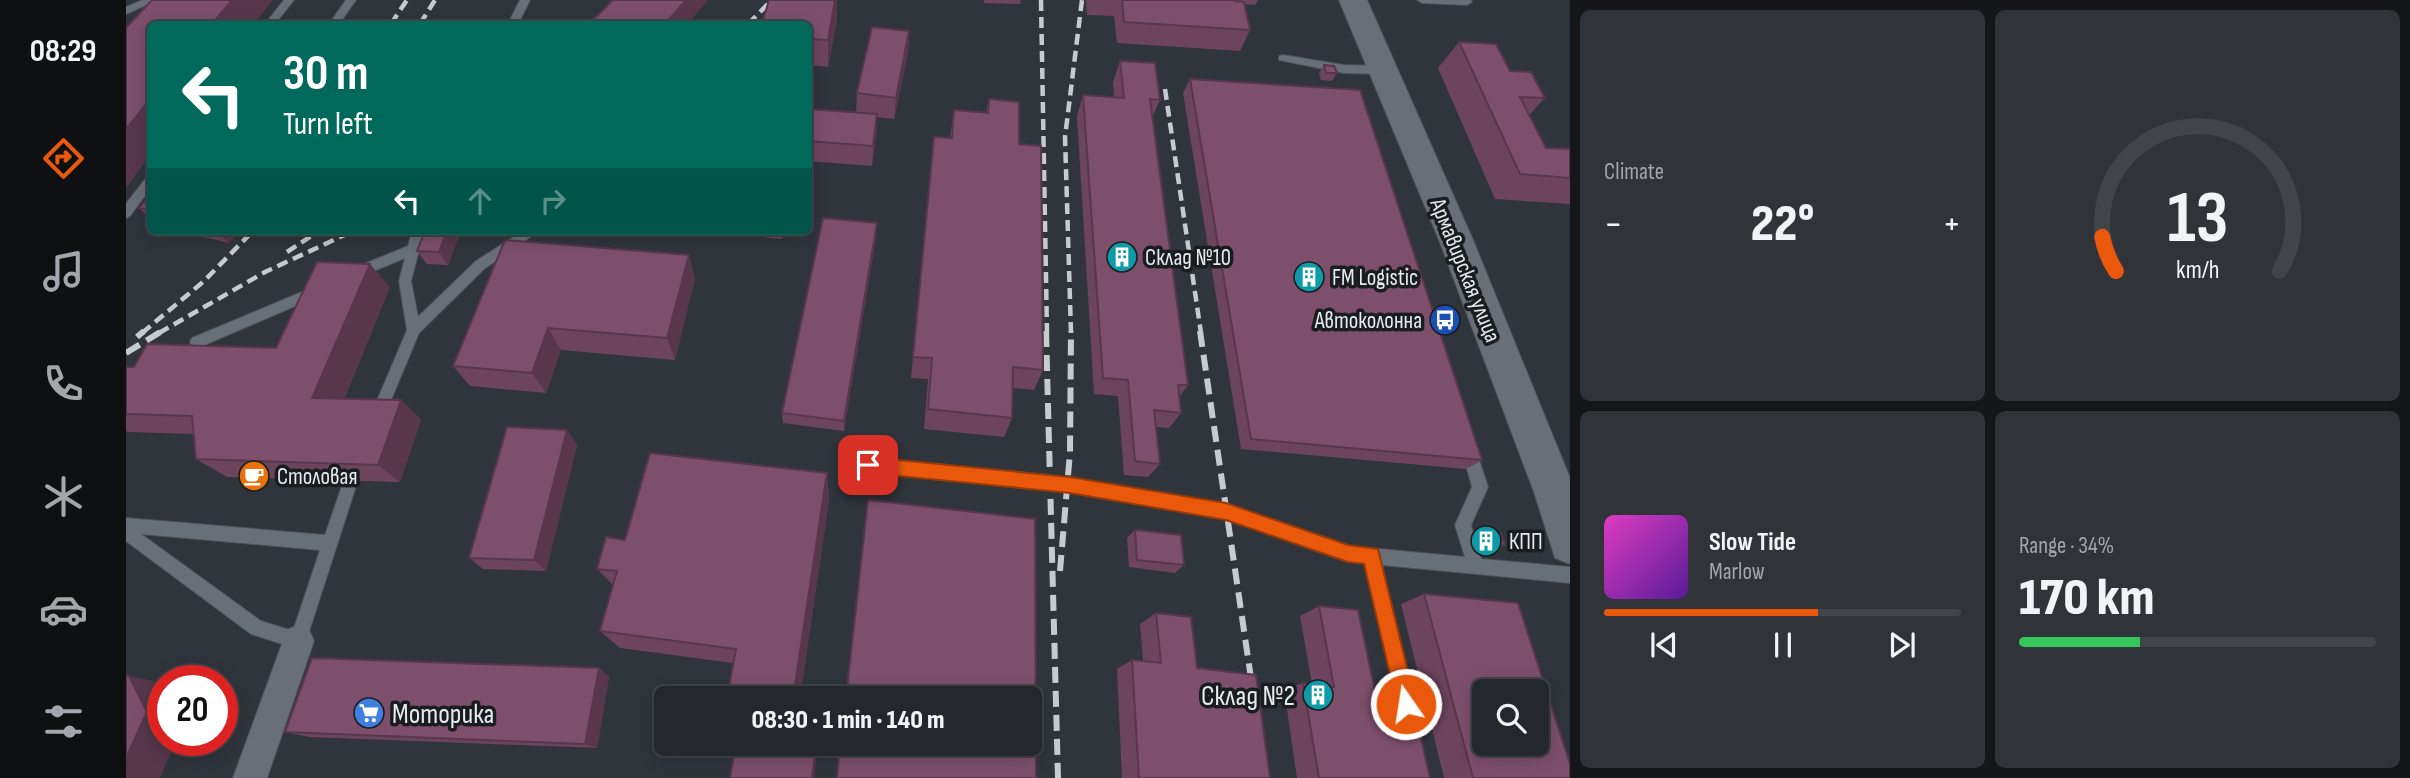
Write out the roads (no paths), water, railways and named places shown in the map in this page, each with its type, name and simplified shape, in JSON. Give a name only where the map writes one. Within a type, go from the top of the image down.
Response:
[{"type":"main road","name":"Армавирская улица","points":[[1353,0],[1562,492],[1570,543]]},
{"type":"street","points":[[250,778],[298,641]]},
{"type":"lane","points":[[126,11],[152,0]]},
{"type":"lane","points":[[135,20],[152,0]]},
{"type":"lane","points":[[272,21],[289,0]]},
{"type":"lane","points":[[336,21],[351,0]]},
{"type":"lane","points":[[515,21],[526,0]]},
{"type":"lane","points":[[1422,0],[1467,2]]},
{"type":"lane","points":[[1283,58],[1344,69],[1383,70]]},
{"type":"lane","points":[[126,213],[147,185]]},
{"type":"lane","points":[[414,330],[405,281],[417,235]]},
{"type":"lane","points":[[376,419],[414,330],[480,265],[527,235]]},
{"type":"lane","points":[[350,276],[414,248]]},
{"type":"lane","points":[[197,342],[324,287]]},
{"type":"lane","points":[[1462,430],[1480,487],[1463,525],[1475,565]]},
{"type":"lane","points":[[868,465],[1070,485],[1226,512],[1348,554],[1570,575]]},
{"type":"lane","points":[[126,531],[257,628],[298,641],[351,480]]},
{"type":"lane","points":[[126,525],[330,542]]},
{"type":"lane","points":[[1371,556],[1412,726]]},
{"type":"railway","points":[[393,21],[407,0]]},
{"type":"railway","points":[[422,21],[435,0]]},
{"type":"railway","points":[[751,21],[772,0]]},
{"type":"railway","points":[[1041,0],[1047,333]]},
{"type":"railway","points":[[1071,333],[1065,137],[1082,0]]},
{"type":"railway","points":[[1165,89],[1201,333]]},
{"type":"railway","points":[[142,333],[203,282],[249,235]]},
{"type":"railway","points":[[287,252],[313,235]]},
{"type":"railway","points":[[159,333],[265,272],[344,235]]},
{"type":"railway","points":[[137,337],[144,331]]},
{"type":"railway","points":[[126,353],[162,331]]},
{"type":"railway","points":[[1046,331],[1058,778]]},
{"type":"railway","points":[[1200,331],[1253,692]]},
{"type":"railway","points":[[1060,571],[1070,452],[1071,333]]},
{"type":"railway","points":[[1384,585],[1413,713]]},
{"type":"place","name":"Склад №10","points":[[1122,257]]},
{"type":"place","name":"FM Logistic","points":[[1309,277]]},
{"type":"place","name":"Автоколонна","points":[[1445,320]]},
{"type":"place","name":"Столовая","points":[[254,476]]},
{"type":"place","name":"КПП","points":[[1486,541]]},
{"type":"place","name":"Склад №2","points":[[1318,695]]},
{"type":"place","name":"Моторика","points":[[369,713]]}]
